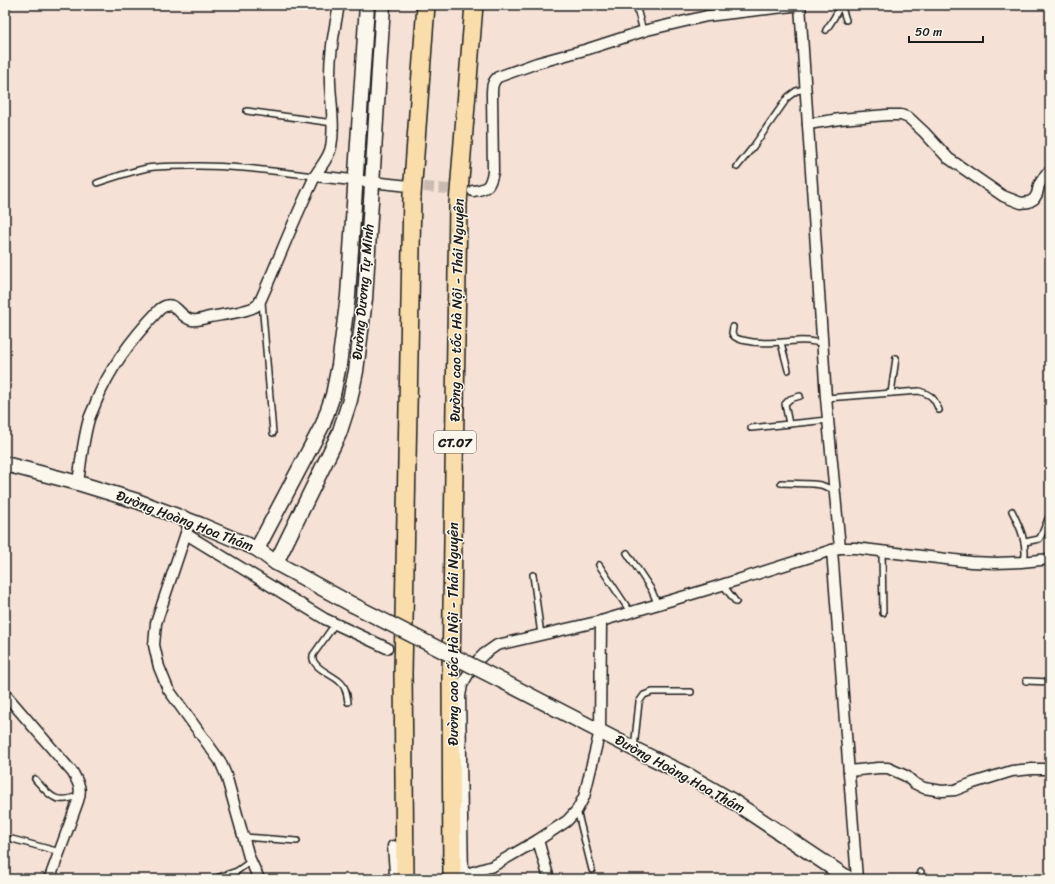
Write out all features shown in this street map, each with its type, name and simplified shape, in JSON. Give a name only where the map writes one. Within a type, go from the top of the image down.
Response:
[{"type":"highway","points":[[405,879],[403,673],[412,202],[426,5]]},
{"type":"highway","name":"Đường cao tốc Hà Nội - Thái Nguyên","points":[[460,878],[451,676],[458,204],[474,5]]},
{"type":"street","points":[[78,483],[82,448],[89,418],[102,388],[118,361],[156,312],[164,306],[169,305],[174,307],[186,318],[198,320],[249,310],[256,306],[262,299],[293,223],[315,176],[330,149],[333,134],[333,123],[330,83],[330,54],[339,5]]},
{"type":"street","name":"Đường Dương Tự Minh","points":[[257,549],[323,424],[333,395],[339,365],[348,296],[367,5]]},
{"type":"street","name":"Đường Dương Tự Minh","points":[[276,563],[339,434],[350,400],[356,371],[364,299],[383,5]]},
{"type":"street","points":[[473,191],[482,190],[488,186],[492,180],[492,84],[498,77],[537,63],[588,49],[643,31],[707,16],[800,5],[822,343],[834,490],[849,771],[850,879]]},
{"type":"street","points":[[808,124],[840,119],[901,115],[909,118],[948,158],[1003,196],[1021,203],[1034,200],[1037,194],[1038,185],[1046,174],[1050,172]]},
{"type":"street","points":[[315,176],[409,186]]},
{"type":"street","name":"Đường Hoàng Hoa Thám","points":[[5,464],[78,483],[138,501],[188,527],[257,549],[276,563],[353,605],[600,731],[634,750],[692,777],[731,800],[850,879]]},
{"type":"street","points":[[259,879],[251,861],[226,775],[220,761],[168,689],[159,667],[154,645],[156,623],[188,527],[335,624],[387,648]]},
{"type":"street","points":[[601,621],[600,731],[584,797],[577,810],[567,821],[538,840],[493,866],[460,878],[460,696],[462,684],[474,664],[484,654],[497,645],[631,613],[836,549],[855,548],[971,562],[1024,562],[1050,559]]},
{"type":"street","points":[[5,694],[73,773],[80,787],[80,794],[49,879]]},
{"type":"street","points":[[849,771],[888,768],[906,776],[914,783],[924,788],[942,791],[955,790],[1012,771],[1050,769]]},
{"type":"street","points":[[538,840],[549,879]]},
{"type":"street","points":[[393,846],[395,872],[393,879]]},
{"type":"lane","points":[[636,5],[643,31]]},
{"type":"lane","points":[[840,5],[846,20]]},
{"type":"lane","points":[[826,30],[840,5]]},
{"type":"lane","points":[[737,167],[788,97],[796,91],[806,89]]},
{"type":"lane","points":[[248,111],[333,123]]},
{"type":"lane","points":[[97,183],[149,168],[177,166],[246,167],[315,176]]},
{"type":"lane","points":[[262,299],[273,433]]},
{"type":"lane","points":[[733,327],[732,333],[738,339],[757,343],[781,343],[799,340],[822,343]]},
{"type":"lane","points":[[781,343],[788,370]]},
{"type":"lane","points":[[890,393],[896,358]]},
{"type":"lane","points":[[826,398],[919,391],[934,399],[939,410]]},
{"type":"lane","points":[[789,424],[785,404],[790,399],[800,396]]},
{"type":"lane","points":[[751,428],[828,420]]},
{"type":"lane","points":[[781,483],[821,485],[834,490]]},
{"type":"lane","points":[[1012,511],[1025,542],[1026,555],[1024,562]]},
{"type":"lane","points":[[1025,542],[1039,539],[1042,536],[1050,514]]},
{"type":"lane","points":[[882,551],[883,613]]},
{"type":"lane","points":[[627,553],[651,589],[658,604]]},
{"type":"lane","points":[[599,565],[631,613]]},
{"type":"lane","points":[[533,575],[541,635]]},
{"type":"lane","points":[[723,585],[736,602]]},
{"type":"lane","points":[[335,624],[312,658],[322,670],[340,682],[344,687],[348,702]]},
{"type":"lane","points":[[1026,681],[1050,682]]},
{"type":"lane","points":[[634,750],[640,702],[644,695],[652,692],[691,692]]},
{"type":"lane","points":[[35,779],[50,795],[55,798],[74,798],[80,794]]},
{"type":"lane","points":[[577,810],[592,870]]},
{"type":"lane","points":[[244,837],[297,841]]},
{"type":"lane","points":[[12,839],[60,852]]},
{"type":"lane","points":[[213,879],[236,871],[251,861]]},
{"type":"lane","points":[[919,879],[921,872]]},
{"type":"tunnel","points":[[409,186],[463,190]]}]
